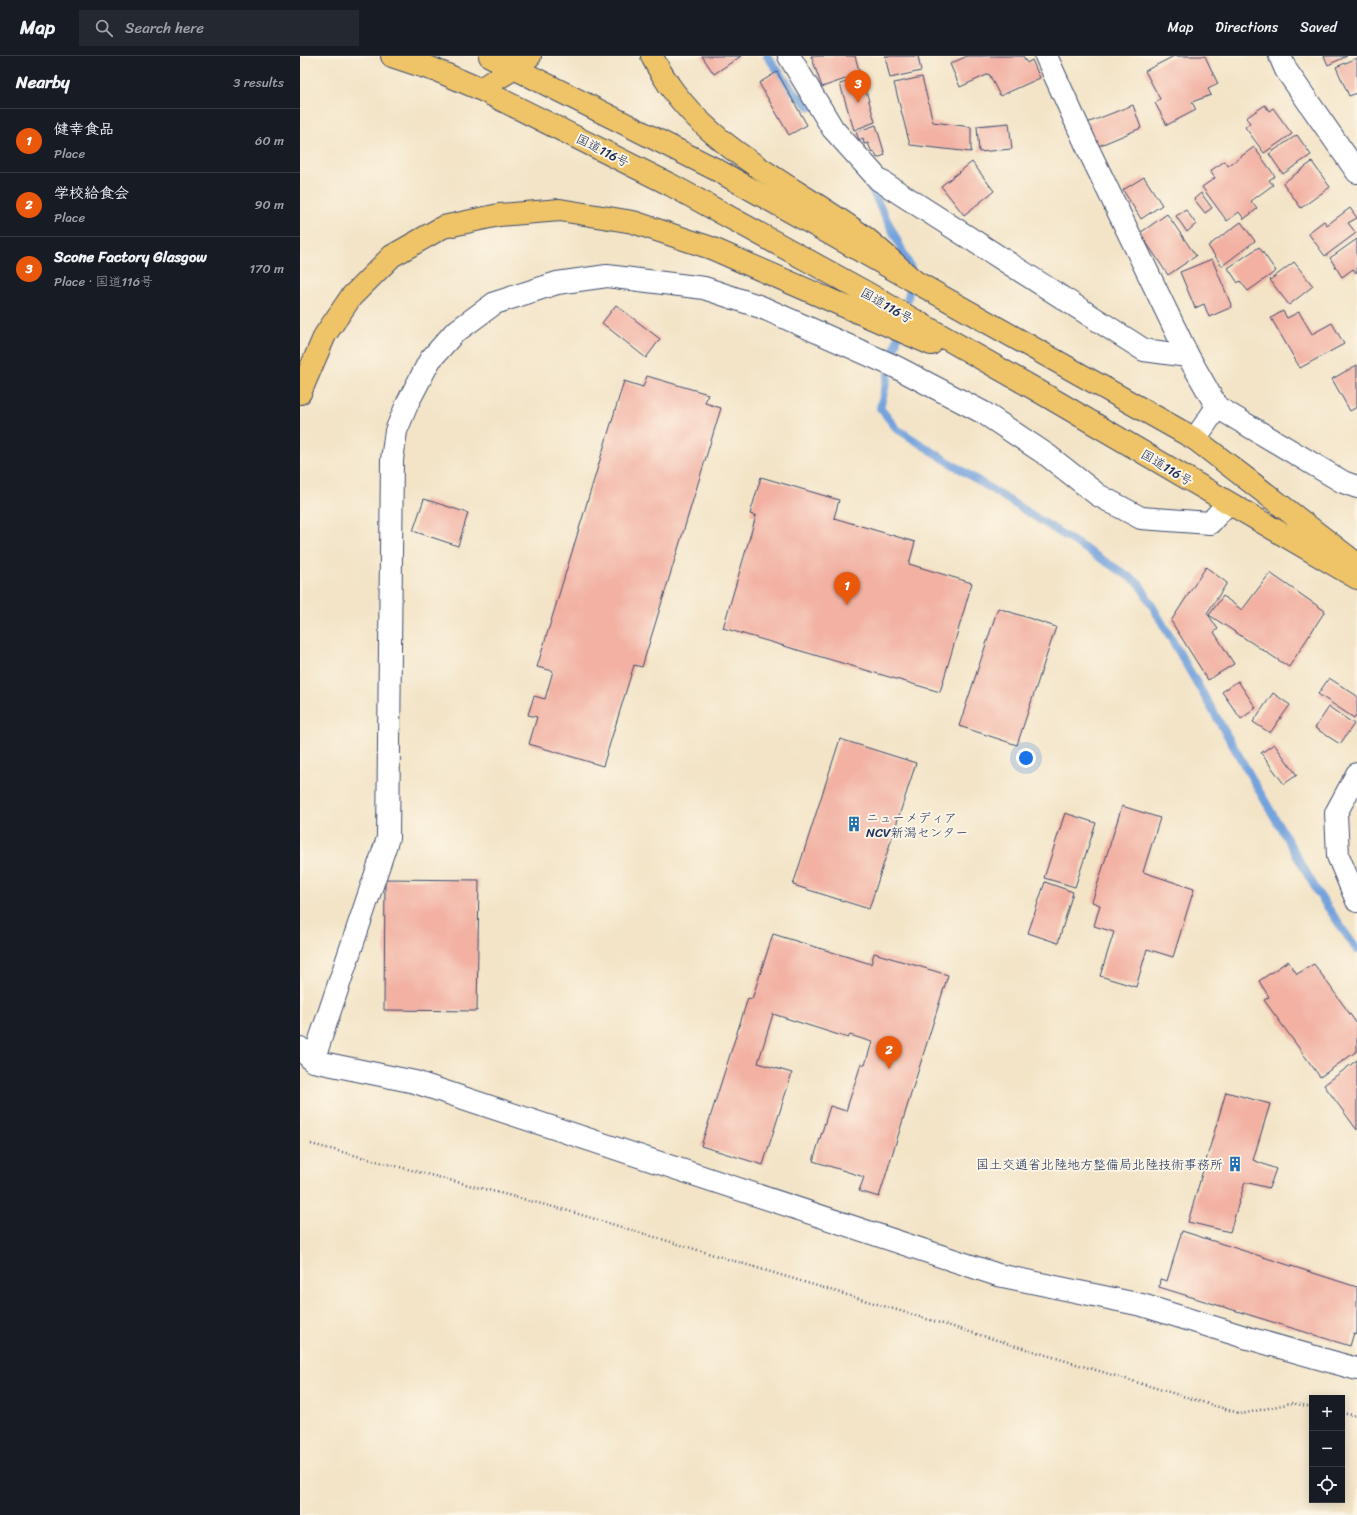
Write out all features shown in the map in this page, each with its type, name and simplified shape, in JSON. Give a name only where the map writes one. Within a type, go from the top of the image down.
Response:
[{"type":"highway","points":[[392,56],[434,70]]},
{"type":"highway","name":"国道116号","points":[[404,56],[480,89],[671,184],[1035,389],[1357,578]]},
{"type":"highway","points":[[490,56],[523,62],[1195,439],[1357,564]]},
{"type":"highway","points":[[652,56],[678,97],[709,129],[741,157],[863,236],[913,280]]},
{"type":"highway","points":[[480,89],[523,62]]},
{"type":"highway","points":[[300,393],[325,335],[351,297],[392,256],[443,227],[500,215],[560,210],[633,222],[712,248],[1035,389]]},
{"type":"street","points":[[789,56],[833,129],[879,180],[1144,350],[1188,356]]},
{"type":"street","points":[[1046,56],[1093,160],[1188,356],[1217,408],[1343,482],[1357,487]]},
{"type":"street","points":[[1280,56],[1286,70],[1357,172]]},
{"type":"street","points":[[1228,503],[1210,523],[1141,518],[1098,495],[1047,455],[977,409],[894,366],[761,307],[704,288],[606,276],[557,283],[495,302],[454,333],[430,360],[408,402],[396,431],[392,460],[388,838],[307,1054],[415,1082],[998,1275],[1142,1305],[1248,1338],[1357,1369]]},
{"type":"street","points":[[1195,439],[1217,408]]},
{"type":"street","points":[[1357,774],[1336,813],[1338,856],[1357,900]]},
{"type":"path","points":[[311,1144],[565,1210],[1242,1414],[1291,1403],[1309,1406]]},
{"type":"path","points":[[1345,1414],[1357,1416]]},
{"type":"building","points":[[702,56],[741,56],[714,74]]},
{"type":"building","points":[[811,56],[855,56],[860,74],[822,87]]},
{"type":"building","points":[[885,56],[918,56],[921,71],[890,78]]},
{"type":"building","points":[[967,56],[1023,56],[1027,63],[1032,60],[1040,78],[1000,96],[989,74],[960,87],[950,64]]},
{"type":"building","points":[[1174,56],[1205,56],[1218,84],[1208,89],[1211,95],[1192,102],[1196,110],[1167,125],[1155,103],[1160,99],[1145,71]]},
{"type":"building","points":[[1324,56],[1347,56],[1328,65]]},
{"type":"building","points":[[1357,58],[1357,93],[1349,96],[1336,67]]},
{"type":"building","points":[[777,72],[807,125],[789,135],[759,83]]},
{"type":"building","points":[[862,77],[875,122],[854,130],[840,84]]},
{"type":"building","points":[[922,77],[933,122],[971,127],[971,152],[910,145],[894,83]]},
{"type":"building","points":[[1133,105],[1141,128],[1096,147],[1087,123]]},
{"type":"building","points":[[1265,105],[1269,111],[1273,108],[1292,134],[1264,153],[1245,127],[1250,123],[1246,118]]},
{"type":"building","points":[[1009,123],[1012,149],[979,152],[977,126]]},
{"type":"building","points":[[876,125],[885,155],[877,158],[874,151],[872,153],[868,143],[864,144],[863,138],[859,140],[856,132]]},
{"type":"building","points":[[1297,135],[1311,155],[1283,174],[1269,154]]},
{"type":"building","points":[[1254,147],[1275,176],[1269,180],[1273,185],[1251,201],[1257,209],[1244,219],[1239,212],[1227,221],[1202,187],[1215,178],[1210,171],[1225,161],[1228,166]]},
{"type":"building","points":[[972,162],[994,191],[964,215],[941,186]]},
{"type":"building","points":[[1312,162],[1330,187],[1301,208],[1283,183]]},
{"type":"building","points":[[1144,177],[1162,205],[1141,219],[1123,190]]},
{"type":"building","points":[[1201,193],[1212,208],[1205,213],[1194,199]]},
{"type":"building","points":[[1350,208],[1357,218],[1348,223],[1356,233],[1325,256],[1308,233],[1324,221],[1327,225]]},
{"type":"building","points":[[1186,210],[1196,224],[1187,232],[1176,216]]},
{"type":"building","points":[[1167,214],[1196,256],[1168,275],[1140,233]]},
{"type":"building","points":[[1241,222],[1255,241],[1222,266],[1208,246]]},
{"type":"building","points":[[1357,239],[1357,272],[1356,273],[1353,269],[1342,277],[1330,258]]},
{"type":"building","points":[[1259,247],[1276,271],[1248,291],[1240,281],[1238,283],[1228,268]]},
{"type":"building","points":[[1212,259],[1232,307],[1209,317],[1204,304],[1195,308],[1180,272]]},
{"type":"building","points":[[1294,262],[1313,286],[1289,305],[1270,280]]},
{"type":"building","points":[[616,305],[660,339],[646,358],[602,323]]},
{"type":"building","points":[[1283,311],[1287,318],[1299,312],[1312,334],[1332,323],[1344,344],[1300,368],[1271,318]]},
{"type":"building","points":[[1357,365],[1357,407],[1350,411],[1332,379]]},
{"type":"building","points":[[647,376],[708,394],[705,403],[721,408],[642,667],[634,665],[603,766],[529,744],[537,717],[528,715],[534,696],[545,699],[553,671],[537,667],[624,381],[643,387]]},
{"type":"building","points":[[761,477],[839,500],[834,518],[915,542],[909,564],[972,583],[940,692],[723,628],[756,516],[750,514]]},
{"type":"building","points":[[424,499],[468,513],[458,546],[413,531]]},
{"type":"building","points":[[1206,567],[1227,583],[1207,613],[1218,629],[1214,632],[1234,664],[1208,680],[1171,621]]},
{"type":"building","points":[[1270,573],[1325,611],[1289,667],[1209,615],[1223,596],[1242,610]]},
{"type":"building","points":[[998,608],[1056,627],[1017,745],[959,726]]},
{"type":"building","points":[[1329,678],[1357,696],[1357,713],[1354,718],[1318,694]]},
{"type":"building","points":[[1238,681],[1256,708],[1241,719],[1222,692]]},
{"type":"building","points":[[1273,693],[1290,705],[1270,733],[1253,722]]},
{"type":"building","points":[[1329,707],[1354,724],[1340,744],[1315,728]]},
{"type":"building","name":"ニューメディア NCV新潟センター","points":[[840,739],[916,763],[869,909],[793,885]]},
{"type":"building","points":[[1274,744],[1297,775],[1284,784],[1261,753]]},
{"type":"building","points":[[1122,806],[1160,818],[1143,872],[1194,889],[1173,957],[1147,949],[1136,987],[1100,976],[1114,932],[1094,926],[1100,905],[1092,902]]},
{"type":"building","points":[[1065,813],[1096,823],[1075,887],[1044,878]]},
{"type":"building","points":[[385,879],[479,880],[477,1011],[384,1010]]},
{"type":"building","points":[[1045,882],[1073,892],[1058,943],[1028,933]]},
{"type":"building","points":[[773,934],[871,964],[874,953],[948,975],[879,1197],[859,1191],[864,1177],[813,1161],[830,1106],[846,1111],[861,1064],[865,1065],[872,1042],[850,1035],[848,1038],[773,1014],[758,1063],[792,1073],[763,1165],[701,1146],[748,998],[752,999]]},
{"type":"building","points":[[1288,961],[1297,974],[1314,964],[1357,1024],[1357,1051],[1320,1077],[1264,1000],[1269,997],[1259,981]]},
{"type":"building","points":[[1357,1060],[1357,1130],[1324,1085]]},
{"type":"building","name":"国土交通省北陸地方整備局北陸技術事務所","points":[[1226,1092],[1270,1104],[1253,1160],[1276,1169],[1269,1188],[1245,1182],[1230,1232],[1188,1222]]},
{"type":"building","points":[[1182,1231],[1357,1287],[1357,1334],[1354,1333],[1350,1346],[1159,1287],[1160,1279],[1167,1281]]},
{"type":"waterway","points":[[767,56],[794,92],[810,107]]},
{"type":"waterway","points":[[866,178],[911,268]]},
{"type":"waterway","points":[[904,312],[912,281]]},
{"type":"waterway","points":[[899,331],[880,408],[897,429],[1139,583],[1320,896],[1357,950]]},
{"type":"place","name":"Scone Factory Glasgow","points":[[858,103]]},
{"type":"place","name":"健幸食品","points":[[847,605]]},
{"type":"place","name":"ニューメディア NCV新潟センター","points":[[854,824]]},
{"type":"place","name":"学校給食会","points":[[889,1069]]},
{"type":"place","name":"国土交通省北陸地方整備局北陸技術事務所","points":[[1235,1164]]}]
